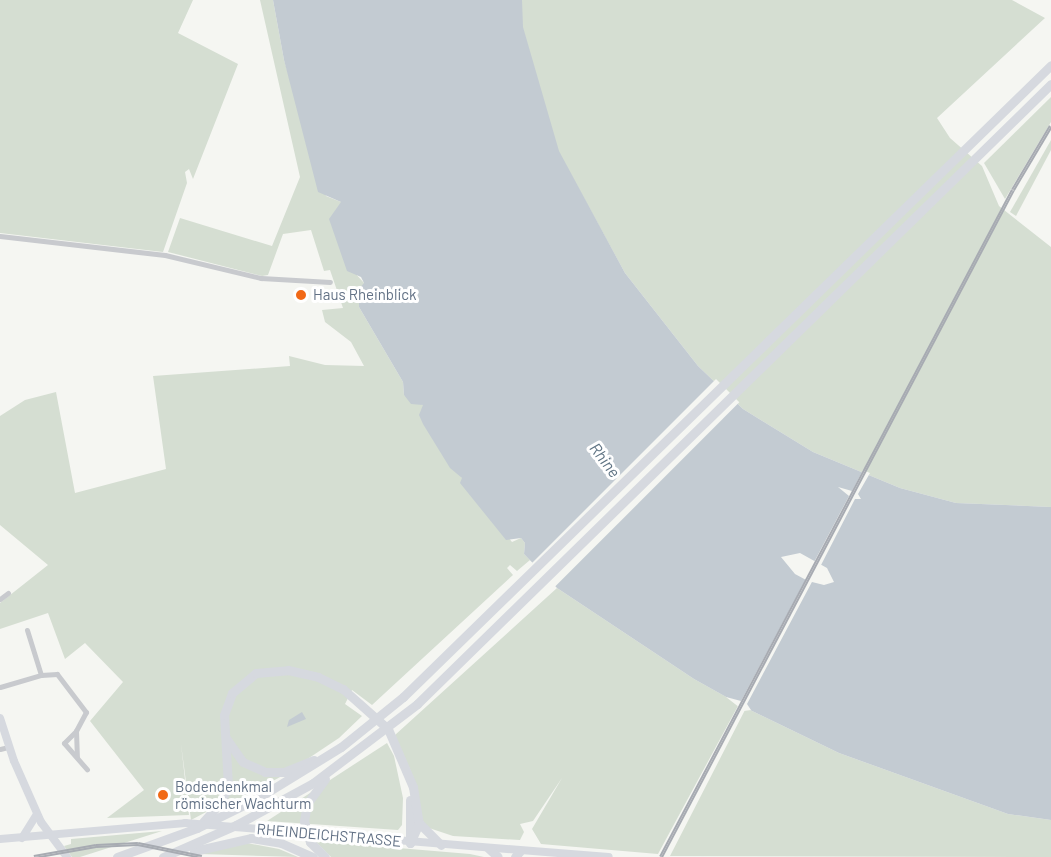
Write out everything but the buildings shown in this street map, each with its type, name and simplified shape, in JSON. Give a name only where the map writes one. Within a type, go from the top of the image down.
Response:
[{"type":"highway","points":[[117,857],[196,828],[230,812],[341,747],[367,727],[508,597],[1051,65]]},
{"type":"highway","points":[[191,849],[256,815],[334,768],[375,739],[467,657],[1051,84]]},
{"type":"highway","points":[[196,828],[216,808],[228,786],[224,730],[228,699],[243,681],[264,671],[298,671],[335,684],[368,707],[388,729],[406,765],[419,823],[441,845]]},
{"type":"highway","points":[[224,730],[238,757],[265,772],[284,772],[341,747]]},
{"type":"highway","points":[[406,765],[410,843]]},
{"type":"highway","points":[[320,856],[308,837],[305,809],[334,768]]},
{"type":"highway","points":[[410,843],[419,823]]},
{"type":"highway","points":[[163,857],[175,852],[251,838],[281,843],[320,856]]},
{"type":"highway","points":[[488,848],[498,857]]},
{"type":"main road","points":[[0,718],[4,748],[50,835],[67,857]]},
{"type":"main road","points":[[22,838],[38,814]]},
{"type":"main road","name":"RHEINDEICHSTRASSE","points":[[0,840],[185,823],[488,848],[518,855],[609,857]]},
{"type":"street","points":[[0,236],[165,255],[261,278],[330,282]]},
{"type":"street","points":[[0,599],[8,593]]},
{"type":"street","points":[[27,630],[41,675]]},
{"type":"street","points":[[0,687],[41,675],[57,674],[86,712],[76,731],[66,741],[68,748],[87,769]]},
{"type":"street","points":[[76,731],[77,758]]},
{"type":"street","points":[[68,748],[77,747]]},
{"type":"shaded area","points":[[0,0],[193,0],[178,33],[238,64],[193,179],[189,169],[185,172],[187,183],[163,252],[0,233]]},
{"type":"shaded area","points":[[260,0],[273,0],[284,60],[326,196],[341,202],[355,273],[364,283],[359,307],[403,382],[404,395],[423,405],[462,478],[512,542],[521,538],[525,543],[524,554],[530,560],[517,571],[510,565],[507,568],[513,575],[372,705],[352,690],[345,704],[362,716],[339,738],[282,776],[220,810],[210,810],[191,820],[181,744],[189,815],[107,818],[144,790],[90,721],[123,682],[85,643],[65,659],[48,613],[0,629],[0,603],[48,565],[0,525],[0,416],[25,400],[56,392],[75,493],[166,469],[153,376],[290,366],[289,356],[325,365],[364,366],[351,342],[325,322],[322,310],[343,308],[330,270],[324,271],[311,230],[283,234],[268,275],[262,276],[168,252],[180,218],[272,246],[300,177]]},
{"type":"shaded area","points":[[520,0],[1012,0],[1045,18],[937,118],[950,138],[982,166],[999,206],[1051,247],[1051,507],[956,503],[900,488],[813,452],[743,409],[698,366],[625,273],[557,149],[521,22]]},
{"type":"shaded area","points":[[1051,97],[1051,122],[1005,199],[984,163]]},
{"type":"shaded area","points":[[1051,140],[1051,150],[1016,216],[1010,212]]},
{"type":"shaded area","points":[[557,588],[694,679],[739,704],[658,854],[541,844],[532,829],[562,778],[533,821],[520,824],[524,832],[520,840],[453,836],[423,826],[412,774],[395,735]]},
{"type":"shaded area","points":[[746,708],[839,753],[1008,814],[1051,820],[1051,857],[670,856]]},
{"type":"shaded area","points":[[387,743],[394,756],[403,798],[402,825],[398,830],[267,821]]},
{"type":"shaded area","points":[[162,831],[80,857],[72,857],[64,846],[71,844],[71,839]]},
{"type":"shaded area","points":[[315,841],[470,854],[484,857],[331,857]]},
{"type":"shaded area","points":[[247,843],[279,849],[298,857],[200,854]]},
{"type":"water","name":"Rhine","points":[[273,0],[522,0],[523,27],[559,151],[625,273],[698,366],[743,409],[813,452],[900,488],[956,503],[1051,507],[1051,820],[1008,814],[839,753],[746,708],[694,679],[557,588],[524,554],[525,543],[521,538],[506,540],[460,483],[462,478],[450,468],[419,415],[423,405],[411,404],[404,395],[403,382],[359,307],[359,289],[364,283],[361,277],[347,271],[329,219],[341,202],[318,192],[284,60]],"holes":[[[800,553],[827,568],[834,582],[824,585],[808,581],[795,574],[781,557]]]},
{"type":"water","points":[[302,712],[306,719],[287,727],[289,720]]},
{"type":"pier","points":[[716,379],[739,402],[553,588],[530,565]]},
{"type":"pier","points":[[863,470],[870,473],[858,494],[861,499],[855,499],[820,567],[813,564],[849,496],[838,487],[852,491]]},
{"type":"pier","points":[[807,577],[813,580],[747,704],[751,710],[744,711],[726,697],[741,701]]},
{"type":"railway","points":[[661,857],[1013,190],[1051,126]]},
{"type":"railway","points":[[34,857],[96,846],[138,844],[202,857]]},
{"type":"place","name":"Haus Rheinblick","points":[[301,295]]},
{"type":"place","name":"Bodendenkmal römischer Wachturm","points":[[163,795]]}]
